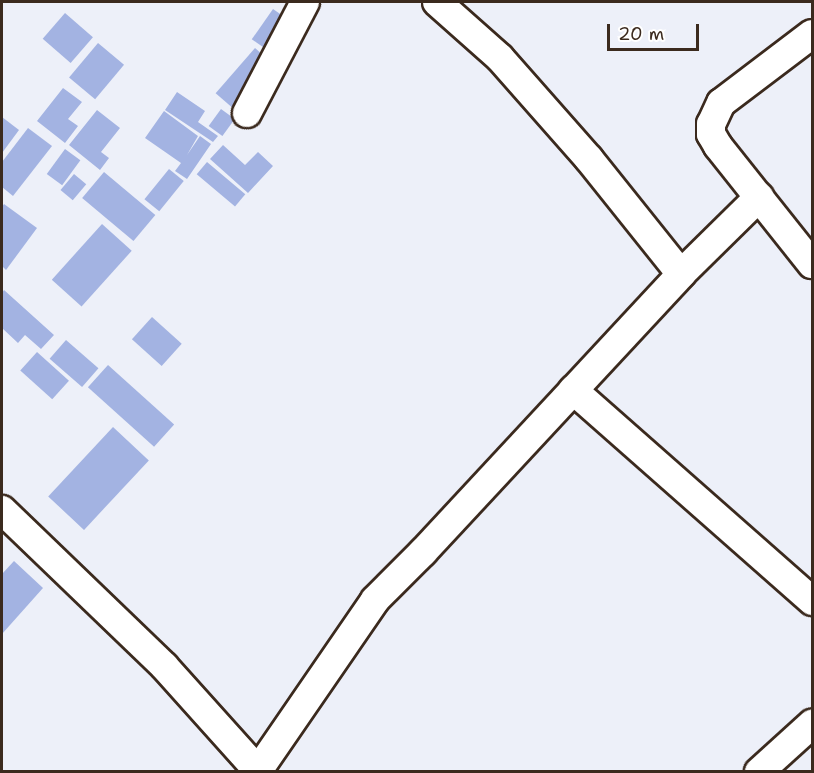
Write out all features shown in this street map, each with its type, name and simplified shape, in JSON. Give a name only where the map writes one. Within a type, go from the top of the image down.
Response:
[{"type":"street","points":[[247,112],[305,2]]},
{"type":"street","points":[[437,2],[500,58],[589,159],[681,274]]},
{"type":"street","points":[[813,33],[721,103],[711,124],[711,134],[718,146],[813,264]]},
{"type":"street","points":[[2,510],[164,666],[258,771],[375,600],[681,274],[759,197]]},
{"type":"street","points":[[573,390],[813,601]]},
{"type":"street","points":[[759,771],[813,724]]},
{"type":"building","points":[[273,9],[290,21],[269,51],[252,39]]},
{"type":"building","points":[[65,13],[93,37],[71,63],[43,39]]},
{"type":"building","points":[[98,43],[124,65],[95,99],[69,77]]},
{"type":"building","points":[[255,48],[272,63],[233,108],[216,93]]},
{"type":"building","points":[[63,88],[82,102],[68,119],[78,126],[65,143],[37,121]]},
{"type":"building","points":[[177,92],[205,111],[198,122],[218,136],[213,142],[165,110]]},
{"type":"building","points":[[221,109],[235,119],[222,136],[209,126]]},
{"type":"building","points":[[97,110],[120,128],[101,152],[109,158],[100,170],[69,145]]},
{"type":"building","points":[[164,111],[198,136],[187,155],[200,136],[211,144],[187,179],[175,171],[181,163],[145,138]]},
{"type":"building","points":[[2,117],[19,130],[2,153]]},
{"type":"building","points":[[28,128],[52,146],[13,196],[2,187],[2,162]]},
{"type":"building","points":[[223,145],[245,165],[258,152],[273,166],[248,193],[210,159]]},
{"type":"building","points":[[65,149],[80,160],[62,185],[47,174]]},
{"type":"building","points":[[207,162],[245,194],[235,206],[197,174]]},
{"type":"building","points":[[169,169],[184,181],[159,211],[144,199]]},
{"type":"building","points":[[104,172],[155,215],[133,241],[82,198]]},
{"type":"building","points":[[74,174],[86,184],[73,200],[61,190]]},
{"type":"building","points":[[4,204],[37,228],[6,270],[2,266],[2,207]]},
{"type":"building","points":[[102,224],[132,251],[82,307],[52,280]]},
{"type":"building","points":[[4,290],[54,335],[41,349],[25,335],[18,343],[2,328],[2,293]]},
{"type":"building","points":[[152,317],[182,344],[162,366],[132,339]]},
{"type":"building","points":[[66,340],[98,368],[82,387],[50,359]]},
{"type":"building","points":[[37,352],[69,381],[52,399],[20,371]]},
{"type":"building","points":[[108,365],[174,425],[154,447],[88,387]]},
{"type":"building","points":[[113,427],[149,460],[84,530],[48,496]]},
{"type":"building","points":[[14,561],[43,588],[2,634],[2,574]]}]
